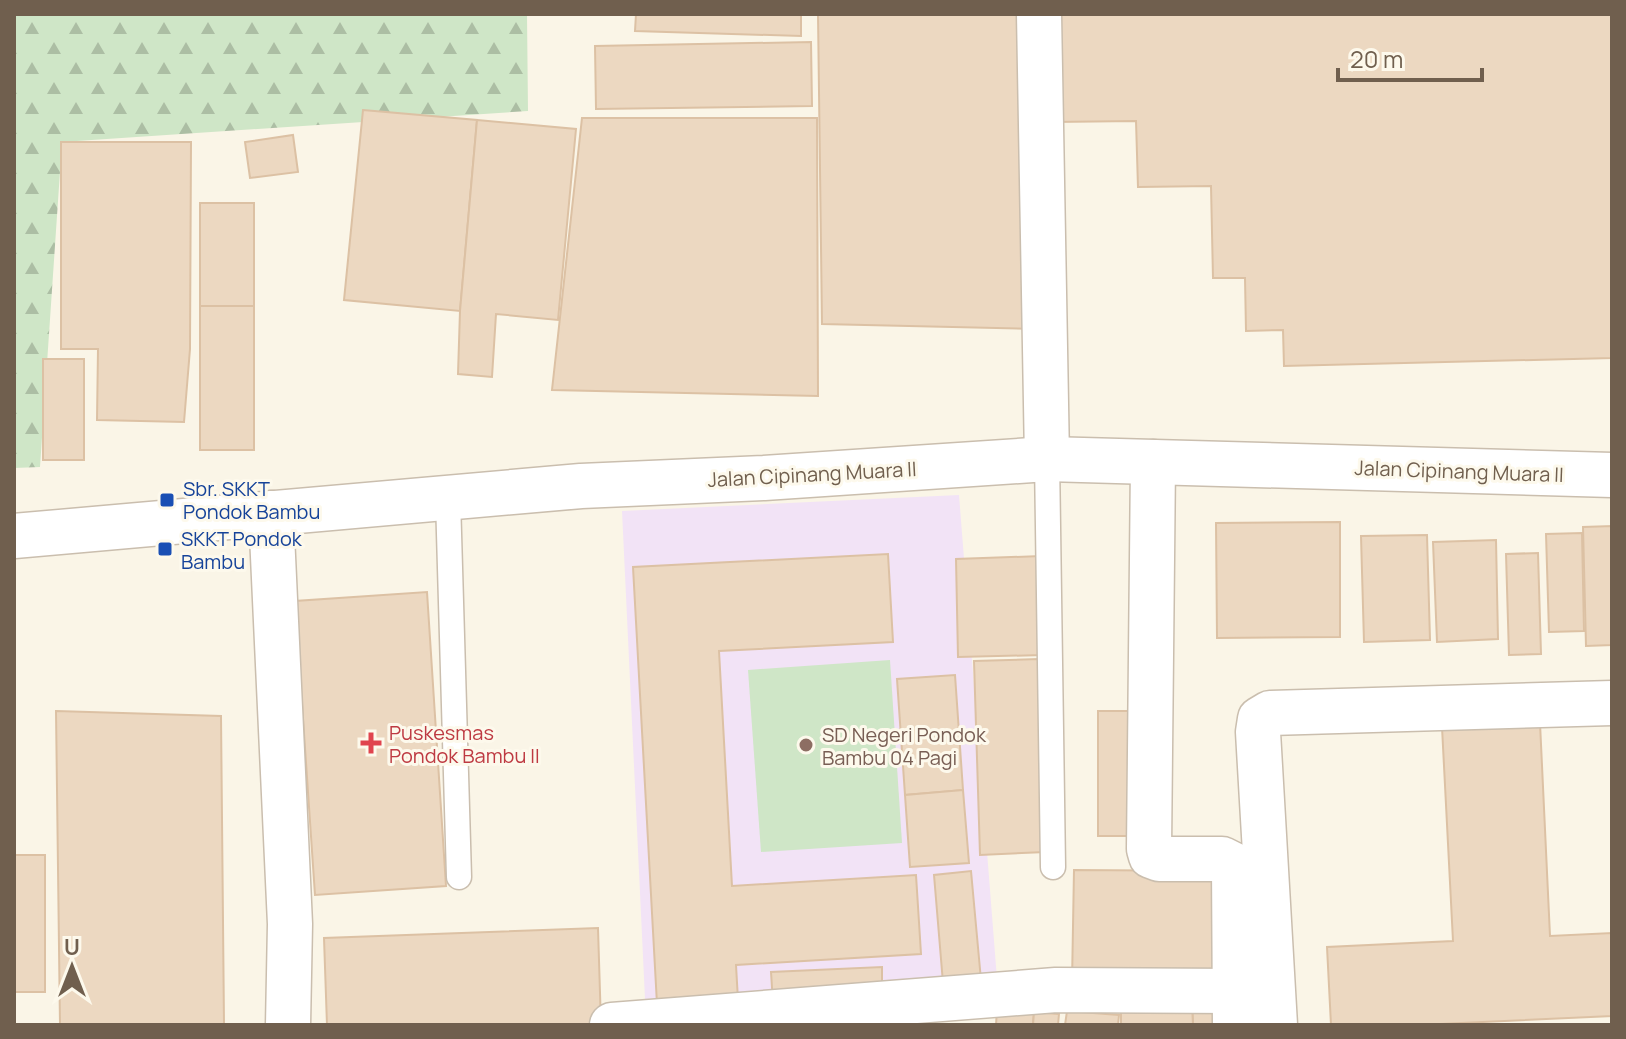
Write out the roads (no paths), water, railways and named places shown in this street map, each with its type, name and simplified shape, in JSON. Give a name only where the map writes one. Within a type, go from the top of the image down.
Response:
[{"type":"street","points":[[1039,14],[1047,459]]},
{"type":"street","name":"Jalan Cipinang Muara II","points":[[14,536],[581,486],[764,478],[1047,459],[1612,475]]},
{"type":"street","points":[[612,1025],[1056,990],[1235,1008],[1234,865],[1222,859],[1159,859],[1151,856],[1149,849],[1153,462]]},
{"type":"street","points":[[271,513],[290,924],[288,1025]]},
{"type":"street","points":[[1275,1025],[1258,732],[1260,719],[1270,713],[1612,703]]},
{"type":"lane","points":[[1047,459],[1053,867]]},
{"type":"lane","points":[[448,499],[459,877]]},
{"type":"place","name":"Sbr. SKKT Pondok Bambu","points":[[167,500]]},
{"type":"place","name":"SKKT Pondok Bambu","points":[[165,549]]},
{"type":"place","name":"Puskesmas Pondok Bambu II","points":[[371,743]]},
{"type":"place","name":"SD Negeri Pondok Bambu 04 Pagi","points":[[806,745]]}]
